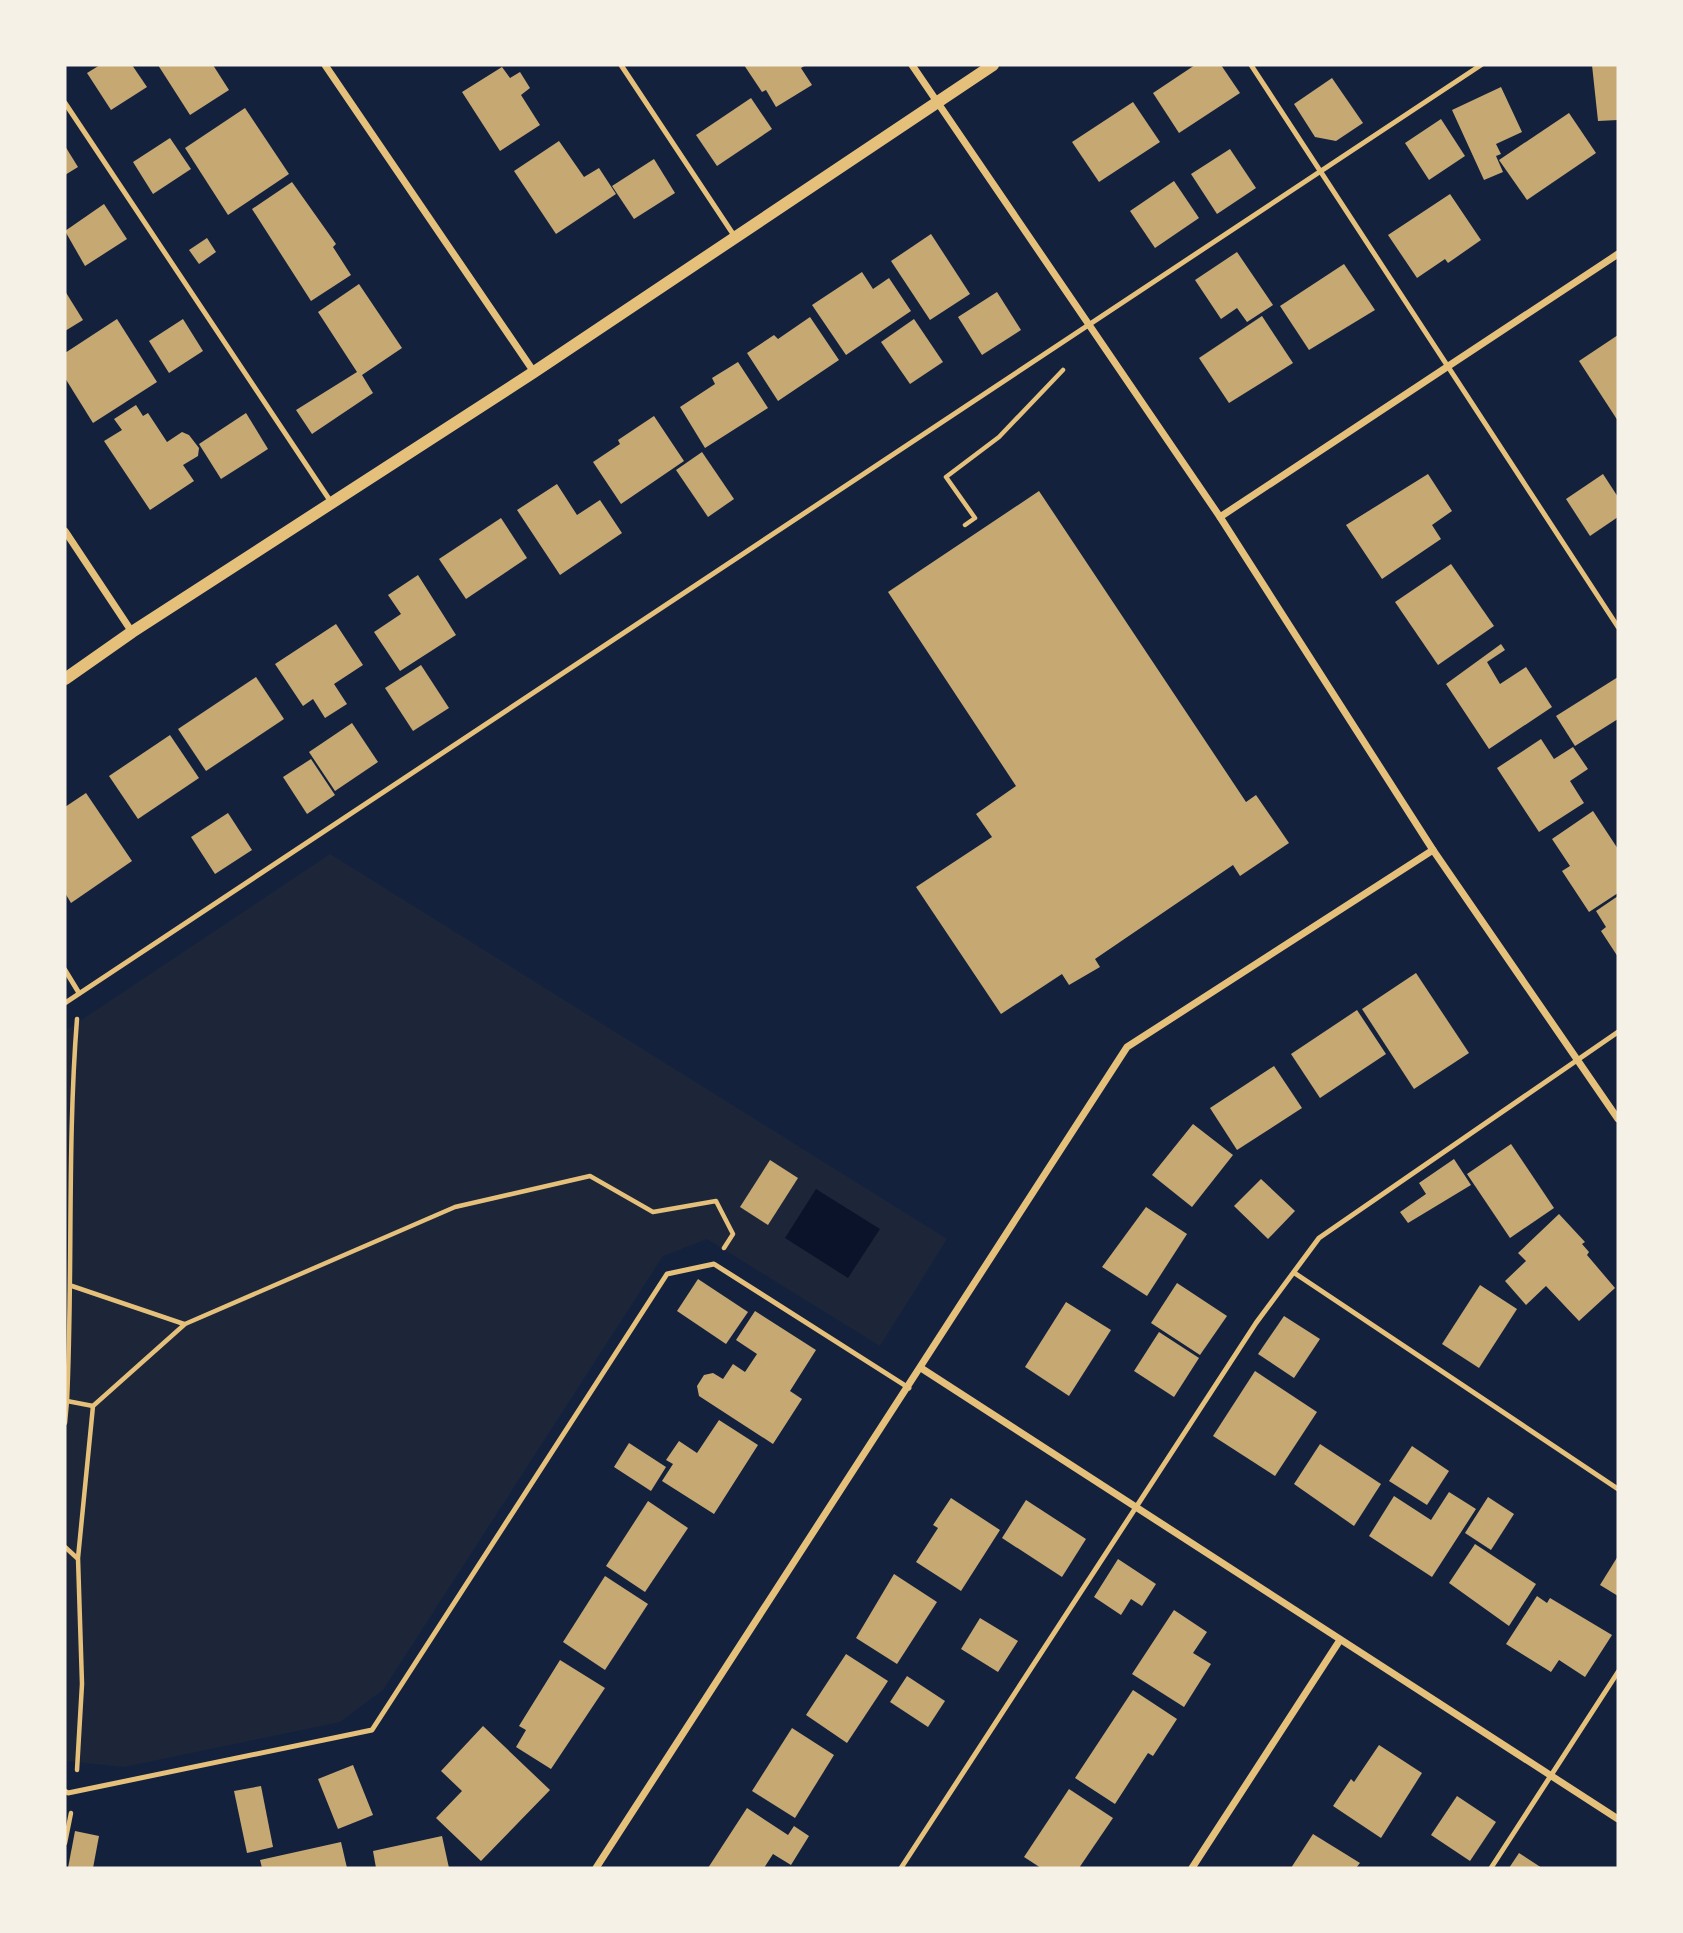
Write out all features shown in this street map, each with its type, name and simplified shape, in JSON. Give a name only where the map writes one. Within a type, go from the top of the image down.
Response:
[{"type":"street","points":[[325,65],[534,372]]},
{"type":"street","points":[[912,65],[1220,517],[1433,850],[1618,1119]]},
{"type":"street","points":[[65,679],[132,632],[534,372],[993,65]]},
{"type":"street","points":[[1220,517],[1618,254]]},
{"type":"street","points":[[65,531],[132,632]]},
{"type":"street","points":[[596,1868],[909,1388],[1127,1047],[1433,850]]},
{"type":"street","points":[[921,1368],[1618,1819]]},
{"type":"street","points":[[1192,1868],[1340,1640]]},
{"type":"lane","points":[[621,65],[736,238]]},
{"type":"lane","points":[[1251,65],[1618,627]]},
{"type":"lane","points":[[65,1003],[1481,65]]},
{"type":"lane","points":[[65,103],[331,503]]},
{"type":"lane","points":[[65,970],[79,993]]},
{"type":"lane","points":[[901,1868],[1256,1322],[1296,1273],[1320,1238],[1618,1032]]},
{"type":"lane","points":[[65,1791],[68,1793],[372,1730],[667,1274],[714,1264],[909,1388]]},
{"type":"lane","points":[[1296,1273],[1618,1489]]},
{"type":"lane","points":[[1491,1868],[1618,1672]]},
{"type":"path","points":[[965,524],[975,518],[946,477],[999,437],[1070,363]]},
{"type":"path","points":[[65,1423],[72,1286],[72,1083],[79,993]]},
{"type":"path","points":[[76,1790],[82,1684],[78,1558],[93,1406],[185,1324],[455,1207],[590,1176],[653,1212],[716,1201],[733,1234],[714,1264]]},
{"type":"path","points":[[72,1286],[185,1324]]},
{"type":"path","points":[[67,1401],[93,1406]]},
{"type":"path","points":[[65,1547],[78,1558]]},
{"type":"shaded area","points":[[330,854],[947,1239],[880,1346],[707,1239],[663,1256],[383,1690],[340,1722],[124,1767],[65,1761],[65,1031]]},
{"type":"shaded area","points":[[816,1189],[880,1229],[848,1278],[785,1238]]},
{"type":"building","points":[[100,65],[132,65],[147,87],[111,110],[87,73]]},
{"type":"building","points":[[158,65],[213,65],[229,90],[190,115]]},
{"type":"building","points":[[744,65],[806,65],[801,68],[812,85],[776,107],[766,90],[762,92]]},
{"type":"building","points":[[1195,65],[1221,65],[1240,93],[1179,133],[1153,93]]},
{"type":"building","points":[[1592,65],[1618,65],[1618,120],[1598,121]]},
{"type":"building","points":[[502,67],[510,78],[520,72],[530,88],[521,95],[540,125],[500,151],[462,92]]},
{"type":"building","points":[[1332,78],[1363,123],[1336,141],[1315,137],[1294,104]]},
{"type":"building","points":[[1501,87],[1522,132],[1496,144],[1501,154],[1496,156],[1503,172],[1484,180],[1452,110]]},
{"type":"building","points":[[751,98],[772,129],[717,166],[696,135]]},
{"type":"building","points":[[1133,102],[1160,142],[1099,182],[1072,142]]},
{"type":"building","points":[[245,108],[289,174],[228,215],[185,148]]},
{"type":"building","points":[[1569,113],[1596,153],[1527,200],[1499,160]]},
{"type":"building","points":[[1441,119],[1465,156],[1429,180],[1405,143]]},
{"type":"building","points":[[170,138],[191,169],[153,194],[133,162]]},
{"type":"building","points":[[559,141],[584,177],[599,168],[616,194],[556,234],[514,171]]},
{"type":"building","points":[[65,146],[78,167],[65,175]]},
{"type":"building","points":[[1230,149],[1256,188],[1217,214],[1191,174]]},
{"type":"building","points":[[654,159],[675,193],[634,219],[612,186]]},
{"type":"building","points":[[1174,181],[1199,218],[1155,248],[1130,211]]},
{"type":"building","points":[[292,182],[336,244],[333,247],[351,275],[311,301],[252,209]]},
{"type":"building","points":[[1450,194],[1481,240],[1448,263],[1445,259],[1417,278],[1388,235]]},
{"type":"building","points":[[104,204],[127,239],[85,266],[65,231]]},
{"type":"building","points":[[931,234],[970,294],[930,320],[891,261]]},
{"type":"building","points":[[207,238],[216,252],[199,264],[189,250]]},
{"type":"building","points":[[1237,252],[1273,305],[1247,322],[1237,308],[1221,319],[1195,280]]},
{"type":"building","points":[[1344,264],[1375,310],[1309,350],[1280,306]]},
{"type":"building","points":[[862,272],[873,289],[889,278],[911,311],[846,355],[812,305]]},
{"type":"building","points":[[359,284],[402,348],[362,375],[373,393],[312,434],[296,410],[357,372],[318,312]]},
{"type":"building","points":[[65,291],[83,320],[65,331]]},
{"type":"building","points":[[997,292],[1021,330],[982,355],[958,317]]},
{"type":"building","points":[[1262,316],[1293,363],[1229,403],[1199,358]]},
{"type":"building","points":[[810,317],[839,360],[778,401],[747,353],[774,335],[778,339]]},
{"type":"building","points":[[117,319],[157,382],[93,423],[65,378],[65,353]]},
{"type":"building","points":[[183,319],[203,351],[169,373],[149,341]]},
{"type":"building","points":[[914,319],[943,362],[910,384],[881,342]]},
{"type":"building","points":[[1618,335],[1618,421],[1579,361]]},
{"type":"building","points":[[738,362],[768,408],[705,448],[680,407],[715,384],[712,378]]},
{"type":"building","points":[[136,405],[143,416],[148,413],[167,442],[182,432],[189,435],[199,448],[198,456],[183,465],[194,481],[150,510],[104,441],[122,430],[114,419]]},
{"type":"building","points":[[246,413],[268,449],[221,479],[199,444]]},
{"type":"building","points":[[654,416],[684,461],[621,504],[593,462],[620,444],[618,440]]},
{"type":"building","points":[[702,452],[734,499],[708,517],[676,470]]},
{"type":"building","points":[[1428,474],[1452,511],[1432,525],[1441,539],[1382,579],[1346,525]]},
{"type":"building","points":[[1603,474],[1618,497],[1618,517],[1590,536],[1566,499]]},
{"type":"building","points":[[557,484],[577,515],[600,500],[622,533],[560,575],[517,510]]},
{"type":"building","points":[[1039,491],[1246,802],[1256,795],[1289,843],[1240,876],[1233,865],[1095,959],[1100,967],[1069,985],[1062,974],[1001,1014],[916,887],[992,837],[976,814],[1016,786],[888,592]]},
{"type":"building","points":[[501,518],[527,558],[466,599],[439,559]]},
{"type":"building","points":[[1451,564],[1494,626],[1438,665],[1395,602]]},
{"type":"building","points":[[418,575],[456,635],[400,671],[374,632],[401,614],[388,595]]},
{"type":"building","points":[[336,624],[363,665],[334,684],[347,704],[325,718],[313,699],[303,706],[275,664]]},
{"type":"building","points":[[1501,644],[1505,650],[1487,662],[1500,684],[1526,667],[1552,707],[1489,749],[1446,684]]},
{"type":"building","points":[[421,665],[449,708],[413,731],[385,688]]},
{"type":"building","points":[[256,677],[284,719],[206,771],[178,729]]},
{"type":"building","points":[[1618,677],[1618,719],[1575,746],[1556,716]]},
{"type":"building","points":[[352,723],[378,762],[335,791],[309,752]]},
{"type":"building","points":[[170,735],[199,778],[138,819],[109,776]]},
{"type":"building","points":[[1541,739],[1554,759],[1573,747],[1588,769],[1570,781],[1584,803],[1539,832],[1497,768]]},
{"type":"building","points":[[311,759],[335,795],[307,814],[283,777]]},
{"type":"building","points":[[86,793],[132,861],[71,903],[65,893],[65,807]]},
{"type":"building","points":[[1593,811],[1618,849],[1618,893],[1589,912],[1562,871],[1570,866],[1552,839]]},
{"type":"building","points":[[228,813],[252,850],[215,874],[191,837]]},
{"type":"building","points":[[1618,896],[1618,957],[1601,931],[1606,927],[1596,911]]},
{"type":"building","points":[[1416,973],[1469,1053],[1414,1089],[1362,1009]]},
{"type":"building","points":[[1357,1010],[1386,1054],[1320,1098],[1291,1054]]},
{"type":"building","points":[[1274,1066],[1302,1108],[1237,1150],[1210,1108]]},
{"type":"building","points":[[1193,1124],[1233,1155],[1192,1207],[1152,1175]]},
{"type":"building","points":[[1511,1144],[1554,1208],[1510,1238],[1467,1174]]},
{"type":"building","points":[[1454,1159],[1471,1185],[1408,1223],[1400,1212],[1426,1194],[1419,1183]]},
{"type":"building","points":[[770,1160],[798,1178],[768,1225],[740,1207]]},
{"type":"building","points":[[1261,1179],[1295,1211],[1268,1239],[1234,1206]]},
{"type":"building","points":[[1146,1207],[1187,1234],[1147,1296],[1102,1267]]},
{"type":"building","points":[[1559,1214],[1585,1242],[1582,1244],[1589,1252],[1587,1255],[1615,1288],[1579,1321],[1546,1286],[1526,1305],[1505,1281],[1526,1261],[1518,1253]]},
{"type":"building","points":[[698,1279],[748,1312],[726,1344],[677,1311]]},
{"type":"building","points":[[1177,1283],[1227,1316],[1200,1355],[1151,1323]]},
{"type":"building","points":[[1480,1285],[1517,1309],[1479,1368],[1442,1344]]},
{"type":"building","points":[[1066,1302],[1111,1330],[1069,1396],[1025,1367]]},
{"type":"building","points":[[755,1311],[816,1350],[790,1391],[802,1399],[773,1444],[699,1396],[697,1386],[704,1375],[713,1373],[723,1379],[733,1364],[745,1372],[757,1354],[736,1340]]},
{"type":"building","points":[[1284,1316],[1320,1339],[1294,1378],[1258,1354]]},
{"type":"building","points":[[1159,1332],[1199,1358],[1174,1397],[1134,1371]]},
{"type":"building","points":[[1255,1371],[1317,1412],[1275,1476],[1213,1436]]},
{"type":"building","points":[[719,1420],[758,1445],[714,1514],[662,1481],[673,1464],[666,1460],[679,1441],[697,1453]]},
{"type":"building","points":[[629,1443],[666,1467],[651,1491],[614,1467]]},
{"type":"building","points":[[1320,1444],[1381,1484],[1354,1526],[1294,1484]]},
{"type":"building","points":[[1412,1446],[1449,1471],[1427,1505],[1389,1481]]},
{"type":"building","points":[[1449,1492],[1476,1509],[1432,1577],[1369,1536],[1394,1496],[1431,1520]]},
{"type":"building","points":[[1488,1497],[1514,1514],[1491,1550],[1465,1533]]},
{"type":"building","points":[[951,1498],[1000,1530],[961,1591],[916,1562],[938,1528],[933,1525]]},
{"type":"building","points":[[1026,1500],[1086,1539],[1062,1577],[1002,1538]]},
{"type":"building","points":[[648,1501],[688,1528],[645,1592],[606,1566]]},
{"type":"building","points":[[1475,1544],[1536,1584],[1509,1626],[1449,1583]]},
{"type":"building","points":[[1618,1556],[1618,1596],[1600,1585]]},
{"type":"building","points":[[1118,1559],[1156,1584],[1142,1606],[1131,1599],[1121,1615],[1094,1597]]},
{"type":"building","points":[[894,1574],[937,1602],[897,1664],[856,1638]]},
{"type":"building","points":[[605,1576],[648,1604],[605,1670],[563,1642]]},
{"type":"building","points":[[1537,1596],[1547,1603],[1550,1598],[1612,1635],[1585,1677],[1559,1660],[1551,1672],[1506,1644]]},
{"type":"building","points":[[1174,1610],[1207,1632],[1193,1653],[1211,1664],[1184,1707],[1132,1674]]},
{"type":"building","points":[[980,1618],[1018,1641],[998,1672],[961,1649]]},
{"type":"building","points":[[846,1654],[888,1681],[847,1743],[806,1715]]},
{"type":"building","points":[[560,1660],[605,1688],[551,1769],[516,1747],[526,1730],[519,1726]]},
{"type":"building","points":[[907,1676],[945,1701],[928,1727],[890,1702]]},
{"type":"building","points":[[1133,1690],[1177,1719],[1153,1756],[1148,1753],[1115,1804],[1075,1778]]},
{"type":"building","points":[[483,1726],[550,1790],[481,1861],[436,1818],[462,1791],[441,1771]]},
{"type":"building","points":[[792,1728],[834,1755],[795,1818],[752,1791]]},
{"type":"building","points":[[1379,1745],[1422,1773],[1381,1838],[1333,1806],[1351,1779],[1354,1782]]},
{"type":"building","points":[[353,1765],[373,1815],[338,1829],[318,1779]]},
{"type":"building","points":[[261,1786],[273,1847],[247,1853],[234,1791]]},
{"type":"building","points":[[1069,1789],[1113,1818],[1079,1868],[1041,1868],[1024,1857]]},
{"type":"building","points":[[1457,1796],[1496,1822],[1470,1861],[1431,1835]]},
{"type":"building","points":[[747,1808],[788,1835],[794,1826],[809,1836],[791,1865],[773,1854],[764,1868],[708,1868]]},
{"type":"building","points":[[75,1831],[99,1836],[93,1868],[68,1868]]},
{"type":"building","points":[[1313,1834],[1360,1863],[1356,1868],[1291,1868]]},
{"type":"building","points":[[442,1836],[449,1868],[376,1868],[373,1851]]},
{"type":"building","points":[[341,1842],[347,1868],[262,1868],[260,1860]]},
{"type":"building","points":[[1519,1853],[1542,1868],[1509,1868]]}]
